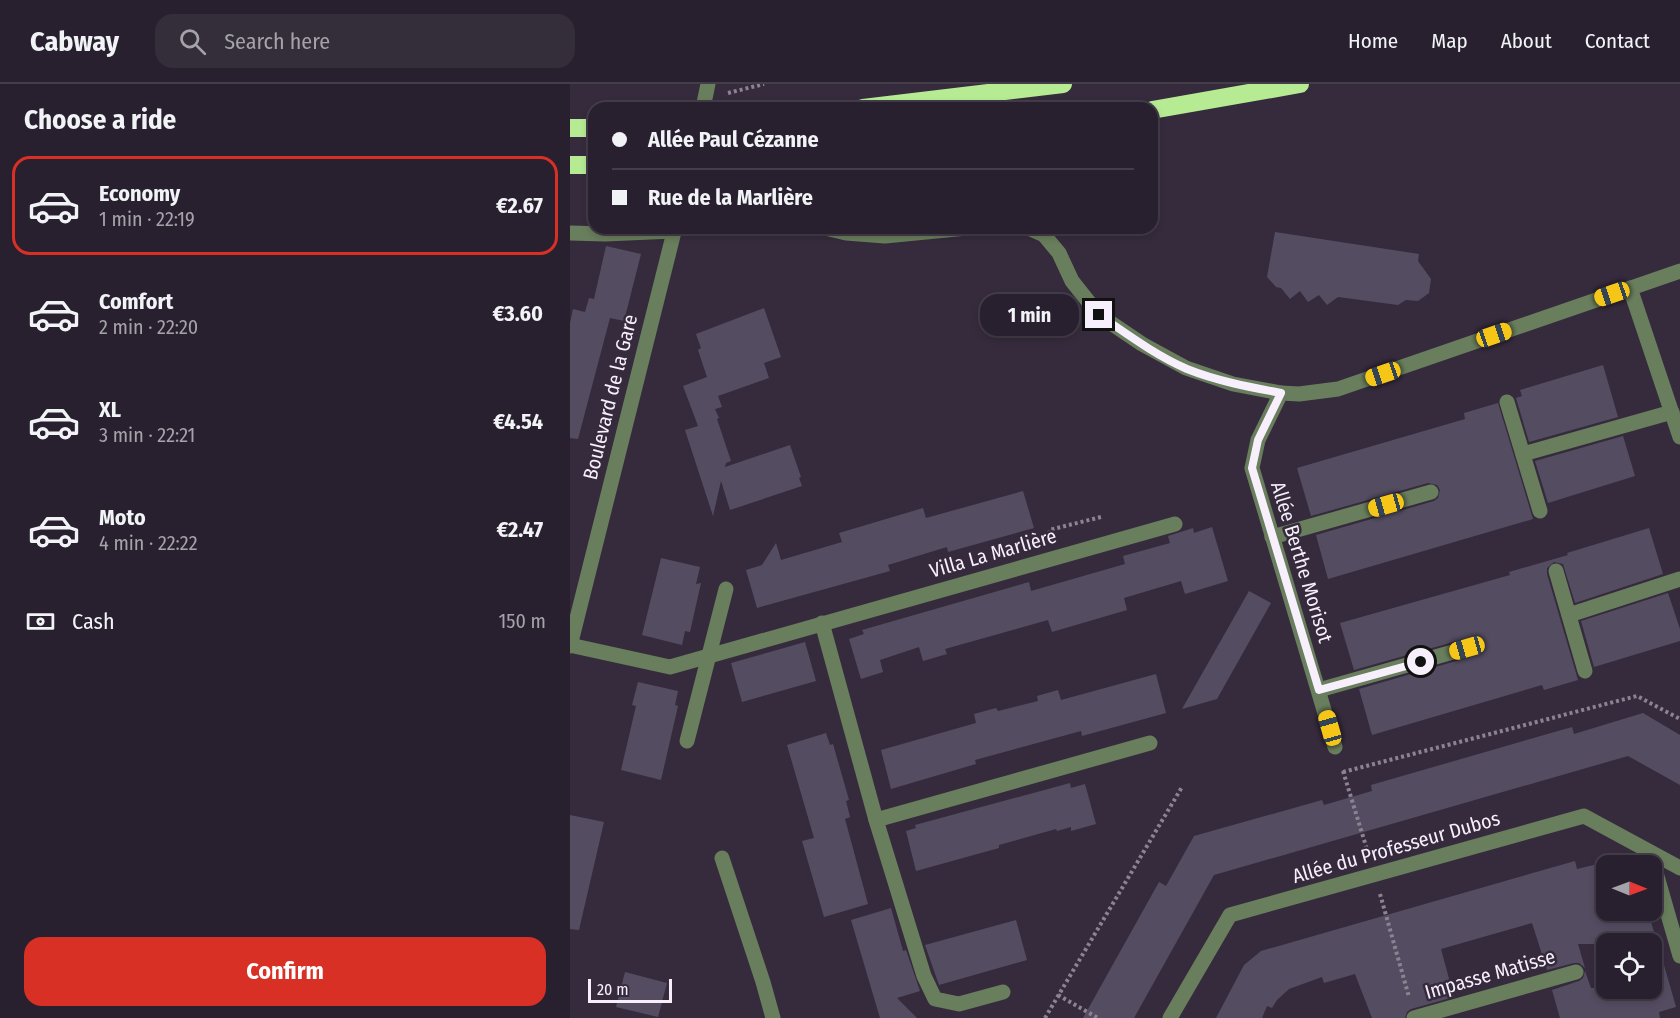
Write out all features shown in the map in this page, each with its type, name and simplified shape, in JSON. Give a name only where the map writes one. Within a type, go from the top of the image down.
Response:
[{"type":"highway","points":[[914,102],[1063,84]]},
{"type":"highway","points":[[1158,109],[1300,84]]},
{"type":"highway","points":[[570,128],[588,128]]},
{"type":"highway","points":[[570,165],[588,165]]},
{"type":"street","points":[[704,102],[708,86]]},
{"type":"street","points":[[570,233],[588,234]]},
{"type":"street","name":"Boulevard de la Gare","points":[[570,646],[673,234]]},
{"type":"street","points":[[859,234],[885,236],[906,234]]},
{"type":"street","points":[[1042,234],[1059,253],[1072,281],[1099,315],[1142,344],[1186,368],[1233,384],[1281,393],[1299,394],[1338,389],[1680,271]]},
{"type":"street","points":[[1630,288],[1680,437]]},
{"type":"street","name":"Allée Berthe Morisot","points":[[1281,393],[1258,440],[1252,468],[1335,747]]},
{"type":"street","points":[[1507,402],[1540,511]]},
{"type":"street","points":[[1523,454],[1672,412]]},
{"type":"street","points":[[1272,537],[1431,492]]},
{"type":"street","name":"Villa La Marlière","points":[[570,646],[670,667],[1175,524]]},
{"type":"street","points":[[1556,571],[1586,671]]},
{"type":"street","points":[[1569,615],[1680,579]]},
{"type":"street","points":[[687,741],[726,589]]},
{"type":"street","points":[[822,623],[876,820],[924,976],[935,999],[959,1004],[1004,992]]},
{"type":"street","points":[[1319,690],[1467,648]]},
{"type":"street","points":[[876,820],[1150,743]]},
{"type":"street","name":"Allée du Professeur Dubos","points":[[1170,1018],[1230,915],[1584,816],[1680,868]]},
{"type":"street","points":[[1650,852],[1680,956]]},
{"type":"street","points":[[722,858],[773,1018]]},
{"type":"street","name":"Impasse Matisse","points":[[1415,1018],[1576,972]]},
{"type":"path","points":[[708,86],[723,94],[764,84]]},
{"type":"path","points":[[1061,527],[1101,517]]},
{"type":"path","points":[[1343,772],[1637,696],[1680,719]]},
{"type":"path","points":[[1045,1018],[1182,787]]},
{"type":"path","points":[[1058,995],[1098,1018]]},
{"type":"building","points":[[1275,232],[1419,254],[1418,261],[1431,279],[1429,293],[1418,301],[1406,300],[1398,305],[1338,297],[1327,305],[1319,295],[1308,302],[1300,291],[1290,299],[1267,277]]},
{"type":"building","points":[[606,246],[641,254],[624,321],[610,318],[578,439],[570,438],[570,323],[573,309],[585,312],[589,298],[594,299]]},
{"type":"building","points":[[764,308],[781,357],[764,363],[769,378],[718,396],[722,407],[715,409],[719,418],[717,419],[731,461],[726,463],[725,467],[790,445],[802,486],[730,510],[721,481],[713,516],[685,430],[698,426],[683,386],[707,377],[698,350],[701,348],[696,334]]},
{"type":"building","points":[[1603,365],[1618,417],[1529,442],[1516,398],[1522,396],[1520,390]]},
{"type":"building","points":[[1498,403],[1533,519],[1328,579],[1316,535],[1434,501],[1438,498],[1440,490],[1437,485],[1428,483],[1311,516],[1297,468],[1465,419],[1464,413]]},
{"type":"building","points":[[1623,436],[1635,476],[1548,503],[1535,461]]},
{"type":"building","points":[[1023,491],[1034,528],[948,552],[947,547],[888,565],[890,571],[757,608],[746,570],[762,565],[776,543],[781,560],[842,542],[839,533],[923,508],[926,518]]},
{"type":"building","points":[[1212,527],[1228,581],[1185,594],[1181,581],[1124,598],[1127,610],[1052,632],[1048,620],[945,649],[947,654],[923,661],[919,647],[880,660],[883,672],[861,679],[849,639],[864,634],[862,630],[1029,582],[1031,591],[1125,564],[1123,556],[1170,543],[1168,536],[1193,528],[1194,533]]},
{"type":"building","points":[[1649,528],[1663,574],[1575,603],[1563,564],[1554,562],[1547,568],[1578,680],[1544,690],[1542,685],[1372,735],[1359,689],[1470,657],[1474,654],[1476,646],[1473,641],[1464,639],[1354,670],[1340,623],[1510,575],[1509,572]]},
{"type":"building","points":[[661,558],[700,567],[696,584],[701,583],[690,632],[685,631],[682,645],[642,635]]},
{"type":"building","points":[[1249,591],[1271,603],[1217,699],[1182,709]]},
{"type":"building","points":[[1668,593],[1680,629],[1680,641],[1594,667],[1581,621]]},
{"type":"building","points":[[805,642],[816,681],[742,702],[731,663]]},
{"type":"building","points":[[1156,674],[1166,713],[1082,736],[1081,731],[975,760],[976,764],[891,789],[881,750],[976,723],[974,714],[996,708],[998,711],[1038,701],[1037,696],[1058,690],[1061,700]]},
{"type":"building","points":[[638,682],[678,691],[675,705],[678,706],[661,780],[621,770],[636,706],[632,705]]},
{"type":"building","points":[[1643,713],[1680,735],[1680,785],[1628,756],[1214,875],[1134,1018],[1083,1018],[1159,882],[1166,886],[1194,836],[1322,800],[1324,805],[1372,791],[1371,785],[1572,727],[1574,734]]},
{"type":"building","points":[[826,733],[830,745],[833,744],[849,800],[846,801],[850,817],[845,819],[868,904],[824,917],[802,841],[814,838],[787,745]]},
{"type":"building","points":[[1070,783],[1071,788],[1085,784],[1096,824],[1071,831],[1071,827],[1057,831],[1056,829],[999,845],[999,848],[916,871],[906,831],[916,828],[915,825]]},
{"type":"building","points":[[570,815],[604,822],[579,930],[570,929]]},
{"type":"building","points":[[1575,861],[1577,869],[1596,864],[1596,921],[1651,921],[1654,933],[1596,933],[1596,944],[1578,944],[1585,968],[1579,963],[1574,963],[1547,970],[1532,923],[1441,949],[1454,997],[1411,1009],[1405,1018],[1372,1018],[1355,974],[1324,983],[1322,977],[1289,989],[1272,1008],[1267,1006],[1262,1018],[1216,1018],[1244,965],[1261,951]]},
{"type":"building","points":[[891,908],[903,951],[906,950],[920,991],[897,998],[917,1018],[880,1018],[851,920]]},
{"type":"building","points":[[1016,920],[1027,960],[939,985],[925,945]]},
{"type":"building","points":[[1662,958],[1676,1007],[1659,1012],[1660,1018],[1560,1018],[1552,990],[1579,981],[1583,978],[1585,971],[1591,988],[1596,988],[1596,999],[1662,999]]},
{"type":"building","points":[[625,972],[667,983],[658,1017],[616,1007]]},
{"type":"route","points":[[1099,315],[1142,344],[1186,368],[1233,384],[1281,393],[1258,440],[1252,468],[1319,690],[1421,662]]}]
